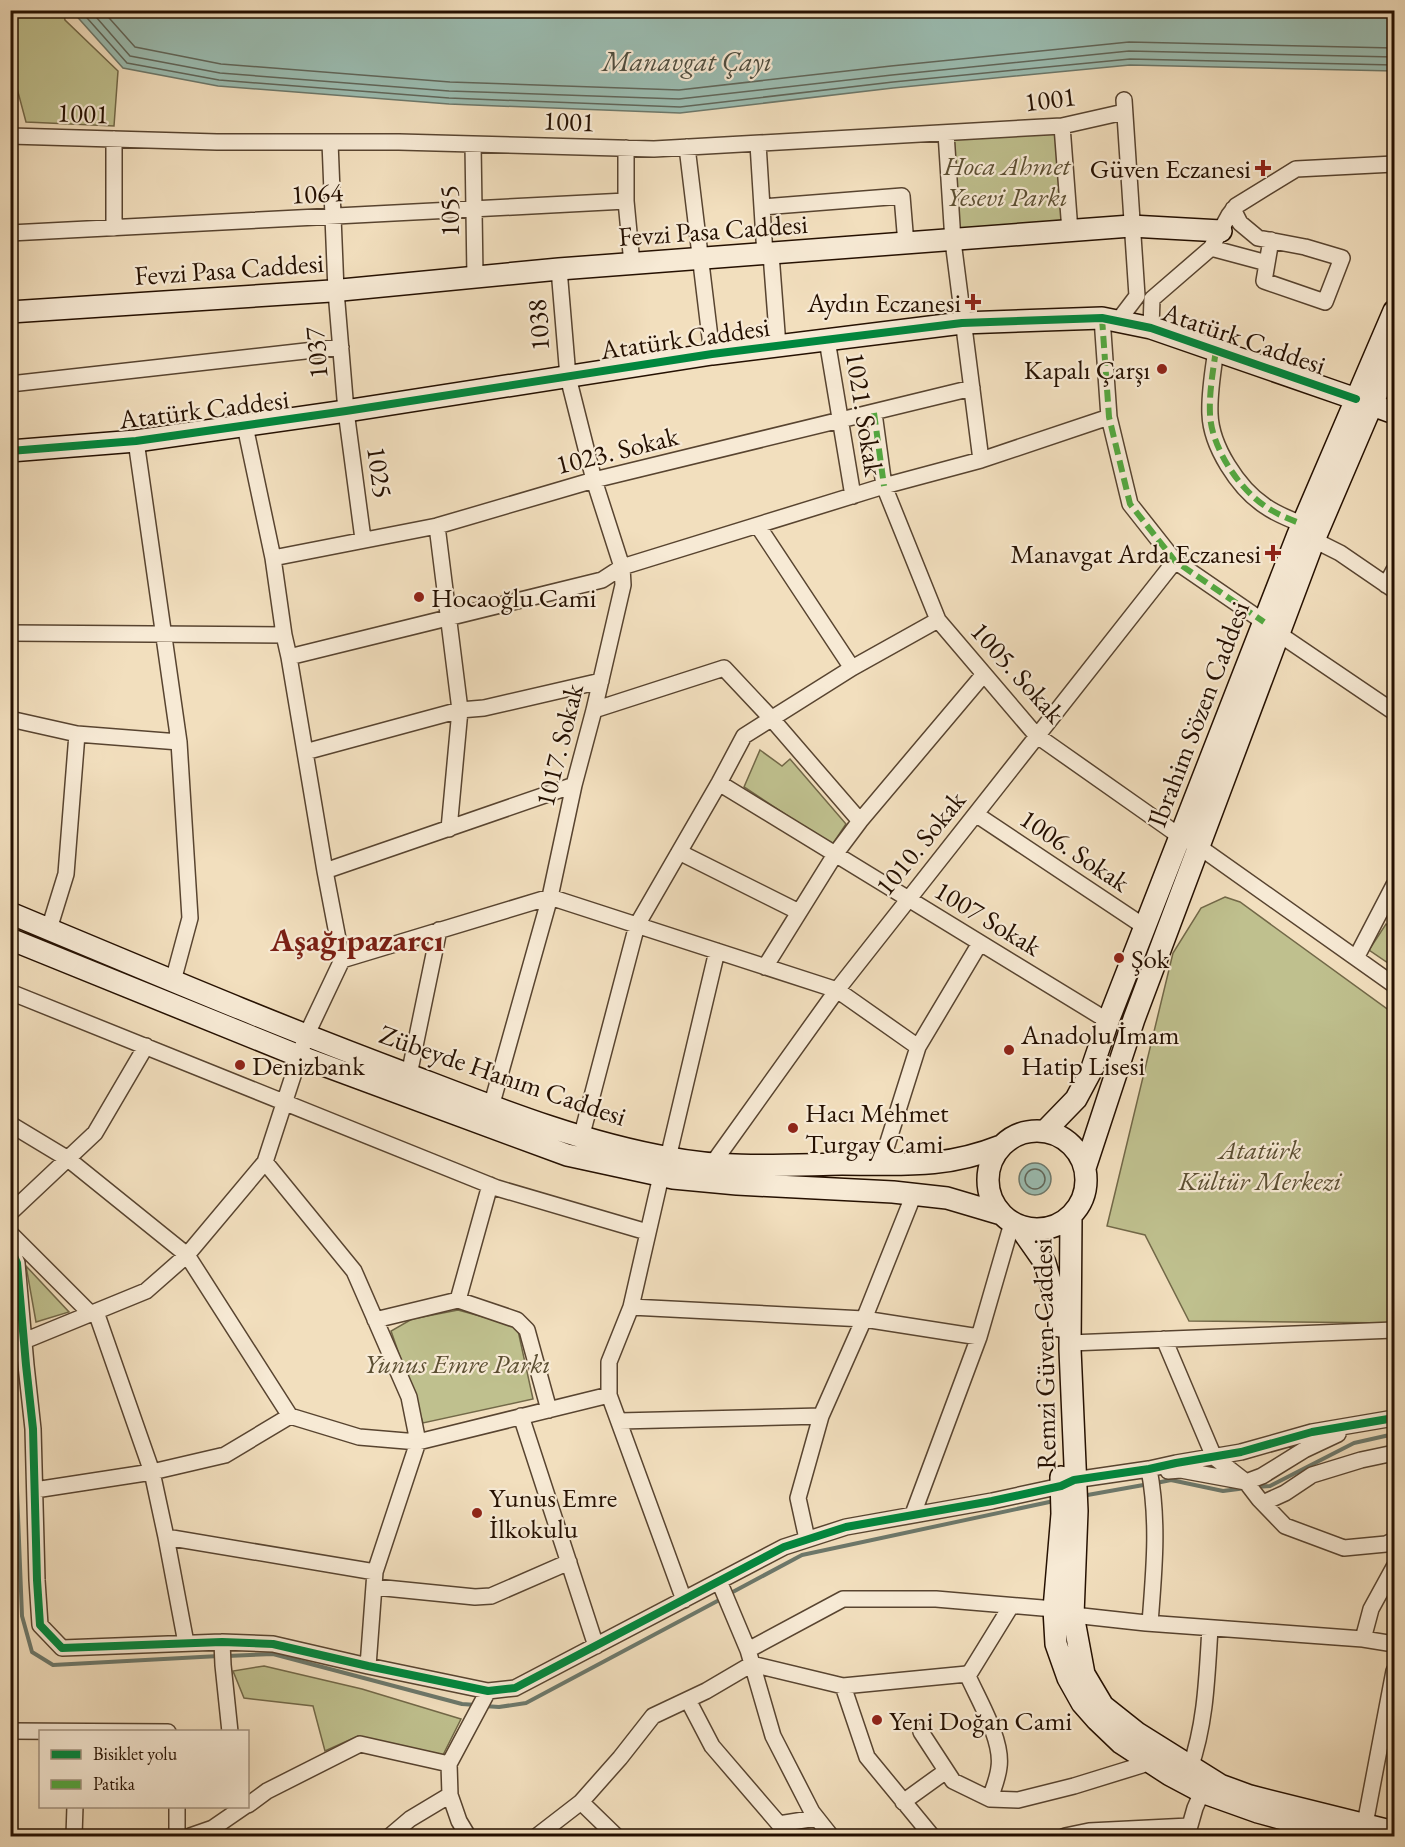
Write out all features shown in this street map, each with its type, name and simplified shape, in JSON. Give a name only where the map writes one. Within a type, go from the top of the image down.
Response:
[{"type":"main road","name":"Fevzi Pasa Caddesi","points":[[10,312],[336,291],[560,269],[1131,226],[1216,240]]},
{"type":"main road","name":"Ibrahim Sözen Caddesi","points":[[1085,1168],[1190,842],[1308,532],[1364,402],[1395,310]]},
{"type":"main road","name":"Atatürk Caddesi","points":[[10,451],[136,441],[712,354],[962,323],[1110,320],[1151,328],[1395,413]]},
{"type":"main road","name":"Ibrahim Sözen Caddesi","points":[[1364,402],[1395,353]]},
{"type":"main road","name":"Ibrahim Sözen Caddesi","points":[[1045,1131],[1076,1099],[1091,1071],[1145,927],[1190,842]]},
{"type":"main road","name":"Zübeyde Hanım Caddesi","points":[[10,913],[172,981],[303,1046],[409,1075],[567,1155],[664,1167],[737,1184],[947,1198],[1011,1221]]},
{"type":"main road","name":"Zübeyde Hanım Caddesi","points":[[10,939],[488,1116],[581,1138],[664,1167],[713,1163],[731,1165],[930,1165],[976,1156],[1001,1146]]},
{"type":"main road","points":[[1029,1131],[1045,1131],[1066,1139],[1081,1157],[1085,1168],[1087,1180],[1080,1206],[1071,1216],[1049,1228],[1037,1230],[1011,1221],[992,1202],[988,1188],[988,1173],[992,1158],[1013,1136],[1029,1131]]},
{"type":"main road","name":"Remzi Güven Caddesi","points":[[1071,1216],[1068,1496],[1063,1612],[1056,1644],[1068,1678],[1096,1720],[1120,1743],[1170,1775],[1202,1792],[1258,1812],[1346,1836]]},
{"type":"main road","name":"Remzi Güven Caddesi","points":[[1011,1221],[1046,1263],[1059,1312],[1068,1496]]},
{"type":"main road","name":"Remzi Güven Caddesi","points":[[1063,1612],[1084,1674],[1103,1706],[1137,1733],[1220,1785],[1250,1796],[1395,1832]]},
{"type":"street","name":"1001","points":[[10,136],[626,148],[687,147],[1062,126],[1124,106],[1131,226]]},
{"type":"street","points":[[1062,126],[1070,231]]},
{"type":"street","points":[[946,133],[953,241],[981,460]]},
{"type":"street","points":[[114,139],[114,228]]},
{"type":"street","name":"1037","points":[[330,142],[336,291],[346,411]]},
{"type":"street","name":"1055","points":[[473,144],[476,277]]},
{"type":"street","points":[[758,144],[762,207],[778,346]]},
{"type":"street","points":[[687,147],[712,354]]},
{"type":"street","points":[[626,148],[626,201],[632,264]]},
{"type":"street","points":[[1151,328],[1152,299],[1216,240],[1233,209],[1296,169],[1395,164]]},
{"type":"street","points":[[762,207],[902,196],[906,244]]},
{"type":"street","name":"1064","points":[[10,233],[626,201]]},
{"type":"street","points":[[1233,209],[1240,223],[1258,238],[1271,240],[1305,247],[1342,258],[1325,302],[1264,281],[1271,240]]},
{"type":"street","points":[[1131,226],[1137,296],[1110,320],[1109,417],[1130,504],[1175,561],[1395,712]]},
{"type":"street","points":[[1216,240],[1267,263]]},
{"type":"street","name":"1038","points":[[560,269],[568,377]]},
{"type":"street","name":"1021. Sokak","points":[[827,340],[853,496]]},
{"type":"street","points":[[10,384],[341,347]]},
{"type":"street","points":[[1216,350],[1210,415],[1215,444],[1246,489],[1263,505],[1390,587],[1395,570]]},
{"type":"street","name":"1017. Sokak","points":[[488,1116],[550,897],[574,785],[623,585],[622,567],[594,480],[568,377]]},
{"type":"street","name":"1023. Sokak","points":[[273,558],[437,526],[594,480],[972,388]]},
{"type":"street","name":"1025","points":[[346,411],[363,540]]},
{"type":"street","name":"1005. Sokak","points":[[874,413],[884,486],[938,620],[1036,735],[1395,985]]},
{"type":"street","points":[[289,657],[602,580],[622,567],[884,486],[981,460],[1109,417]]},
{"type":"street","points":[[24,1341],[146,1292],[187,1255],[265,1162],[303,1046],[342,960],[284,635],[273,558],[245,426]]},
{"type":"street","points":[[136,441],[179,742],[190,918],[172,981]]},
{"type":"street","points":[[437,526],[460,710],[449,829]]},
{"type":"street","points":[[758,526],[852,668]]},
{"type":"street","name":"1010. Sokak","points":[[713,1163],[837,990],[1175,561]]},
{"type":"street","points":[[581,1138],[637,925],[744,736],[852,668],[938,620]]},
{"type":"street","points":[[10,633],[284,635]]},
{"type":"street","points":[[594,710],[724,668],[771,718],[860,821]]},
{"type":"street","points":[[765,967],[836,854],[860,821],[984,674]]},
{"type":"street","points":[[305,752],[460,710],[484,708],[601,681]]},
{"type":"street","points":[[10,719],[77,734],[179,742]]},
{"type":"street","points":[[49,929],[66,874],[77,734]]},
{"type":"street","name":"1007 Sokak","points":[[719,783],[1108,1021]]},
{"type":"street","points":[[325,871],[574,785]]},
{"type":"street","name":"1006. Sokak","points":[[977,814],[1145,927]]},
{"type":"street","points":[[679,852],[799,912]]},
{"type":"street","points":[[1356,958],[1395,885]]},
{"type":"street","points":[[342,960],[550,897],[837,990],[918,1047]]},
{"type":"street","points":[[409,1075],[439,930]]},
{"type":"street","points":[[881,1164],[918,1047],[980,943]]},
{"type":"street","points":[[684,1600],[609,1395],[609,1362],[630,1307],[717,951]]},
{"type":"street","points":[[10,992],[489,1185],[647,1232]]},
{"type":"street","points":[[10,1213],[95,1133],[146,1046]]},
{"type":"street","points":[[10,1124],[68,1159],[187,1255],[290,1416],[359,1437],[418,1442],[609,1395]]},
{"type":"street","points":[[265,1162],[354,1271],[410,1397],[418,1442],[375,1572],[368,1666]]},
{"type":"street","points":[[458,1300],[489,1185]]},
{"type":"street","points":[[807,1539],[798,1498],[820,1416],[864,1319],[914,1194]]},
{"type":"street","points":[[913,1514],[979,1337],[1011,1221]]},
{"type":"street","points":[[10,1233],[94,1313],[152,1472],[186,1643]]},
{"type":"street","points":[[10,1247],[17,1263],[24,1341],[18,1366],[33,1429],[40,1625],[62,1648],[186,1643],[222,1653],[273,1644],[485,1695],[515,1688],[684,1600],[722,1586],[784,1547],[846,1527],[992,1501],[1068,1496],[1150,1470],[1241,1452],[1312,1432],[1395,1418]]},
{"type":"street","points":[[375,1320],[458,1300],[517,1320],[527,1330],[549,1410]]},
{"type":"street","points":[[630,1307],[864,1319],[979,1337]]},
{"type":"street","points":[[1070,1343],[1395,1330]]},
{"type":"street","points":[[1164,1339],[1214,1457],[1247,1483],[1285,1526],[1344,1548],[1386,1544],[1395,1540]]},
{"type":"street","points":[[35,1490],[152,1472],[225,1455],[290,1416]]},
{"type":"street","points":[[521,1416],[596,1646]]},
{"type":"street","points":[[619,1421],[820,1416]]},
{"type":"street","points":[[1150,1470],[1159,1472],[1181,1470],[1247,1483],[1304,1450],[1357,1425]]},
{"type":"street","points":[[1261,1501],[1285,1493],[1312,1475],[1360,1460],[1395,1453]]},
{"type":"street","points":[[1150,1470],[1156,1542],[1150,1623]]},
{"type":"street","points":[[166,1536],[375,1572]]},
{"type":"street","points":[[375,1587],[475,1597],[491,1596],[568,1562]]},
{"type":"street","points":[[1363,1639],[1371,1609],[1395,1567]]},
{"type":"street","points":[[722,1586],[750,1657],[773,1736],[816,1818],[831,1836]]},
{"type":"street","points":[[537,1836],[581,1802],[616,1763],[652,1716],[688,1700],[750,1657],[843,1599],[936,1599],[1011,1605],[1150,1623],[1363,1639],[1395,1644]]},
{"type":"street","points":[[750,1657],[843,1686],[967,1674],[972,1671],[1011,1605]]},
{"type":"street","points":[[1190,1768],[1197,1747],[1206,1684],[1210,1628]]},
{"type":"street","points":[[222,1653],[230,1730]]},
{"type":"street","points":[[1365,1824],[1395,1671]]},
{"type":"street","points":[[967,1674],[994,1734],[1000,1755],[999,1768],[990,1799]]},
{"type":"street","points":[[843,1686],[867,1757],[932,1836]]},
{"type":"street","points":[[468,1836],[459,1821],[450,1795],[449,1764],[485,1695]]},
{"type":"street","points":[[688,1700],[712,1746],[779,1824],[816,1818]]},
{"type":"street","points":[[10,1731],[39,1731]]},
{"type":"street","points":[[921,1732],[952,1781],[990,1799],[1018,1800],[1074,1786],[1142,1765],[1148,1761]]},
{"type":"street","points":[[249,1803],[267,1791],[360,1744],[449,1764]]},
{"type":"street","points":[[903,1802],[946,1771]]},
{"type":"street","points":[[1065,1836],[1089,1831],[1188,1831],[1202,1792]]},
{"type":"street","points":[[390,1836],[410,1819],[450,1795]]},
{"type":"street","points":[[581,1802],[616,1836]]},
{"type":"street","points":[[74,1836],[75,1808]]},
{"type":"street","points":[[177,1808],[177,1836]]},
{"type":"street","points":[[190,1836],[213,1828],[242,1808]]},
{"type":"green space","points":[[10,11],[63,11],[65,20],[118,71],[114,126],[26,122],[11,66]]},
{"type":"green space","name":"Hoca Ahmet Yesevi Parkı","points":[[1057,131],[1063,222],[957,229],[951,138]]},
{"type":"green space","points":[[760,750],[782,766],[790,759],[846,824],[832,845],[744,787]]},
{"type":"green space","name":"Atatürk Kültür Merkezi","points":[[1225,897],[1240,902],[1394,1014],[1394,1323],[1189,1321],[1145,1235],[1107,1226],[1173,953],[1201,908]]},
{"type":"green space","points":[[1386,924],[1394,930],[1394,967],[1369,950]]},
{"type":"green space","points":[[26,1266],[69,1312],[36,1322]]},
{"type":"green space","name":"Yunus Emre Parkı","points":[[458,1310],[517,1326],[533,1399],[423,1423],[391,1331],[412,1319]]},
{"type":"green space","points":[[264,1666],[362,1689],[461,1719],[443,1755],[358,1736],[325,1751],[313,1706],[244,1698],[233,1671]]},
{"type":"water","name":"Manavgat Çayı","points":[[1394,10],[1394,71],[1130,65],[893,88],[680,113],[449,104],[218,86],[123,68],[72,11]]},
{"type":"water","points":[[1035,1163],[1047,1167],[1051,1179],[1047,1191],[1035,1195],[1023,1191],[1019,1179],[1023,1167]]},
{"type":"waterway","points":[[10,1373],[13,1390],[22,1616],[32,1652],[53,1665],[219,1656]]},
{"type":"waterway","points":[[1256,1487],[1270,1486],[1354,1443],[1394,1434]]},
{"type":"waterway","points":[[1156,1483],[1171,1480],[1223,1491],[1246,1488]]},
{"type":"waterway","points":[[1082,1496],[1149,1484]]},
{"type":"waterway","points":[[729,1594],[802,1555],[1054,1501]]},
{"type":"waterway","points":[[484,1706],[499,1707],[526,1703],[723,1598]]},
{"type":"waterway","points":[[227,1656],[273,1654],[462,1704],[476,1705]]},
{"type":"marked path","points":[[1102,318],[1109,417],[1130,504],[1175,561],[1264,622]]},
{"type":"marked path","points":[[1216,350],[1210,414],[1215,439],[1221,452],[1236,477],[1255,498],[1274,511],[1302,524]]},
{"type":"marked path","points":[[874,413],[884,486]]},
{"type":"cycle path","points":[[10,451],[136,441],[712,354],[962,323],[1102,318],[1151,328],[1356,399]]},
{"type":"cycle path","points":[[10,1247],[17,1263],[33,1429],[40,1625],[62,1648],[222,1642],[273,1644],[488,1691],[515,1688],[784,1547],[846,1527],[992,1501],[1061,1486],[1074,1480],[1241,1452],[1312,1432],[1394,1418]]},
{"type":"place","name":"Güven Eczanesi","points":[[1263,168]]},
{"type":"place","name":"Aydın Eczanesi","points":[[973,302]]},
{"type":"place","name":"Kapalı Çarşı","points":[[1162,369]]},
{"type":"place","name":"Manavgat Arda Eczanesi","points":[[1273,553]]},
{"type":"place","name":"Hocaoğlu Cami","points":[[419,597]]},
{"type":"place","name":"Şok","points":[[1119,958]]},
{"type":"place","name":"Anadolu İmam Hatip Lisesi","points":[[1009,1050]]},
{"type":"place","name":"Denizbank","points":[[240,1065]]},
{"type":"place","name":"Hacı Mehmet Turgay Cami","points":[[793,1128]]},
{"type":"place","name":"Yunus Emre İlkokulu","points":[[477,1513]]},
{"type":"place","name":"Yeni Doğan Cami","points":[[877,1720]]},
{"type":"district","name":"Aşağıpazarcı","points":[[357,939]]}]
